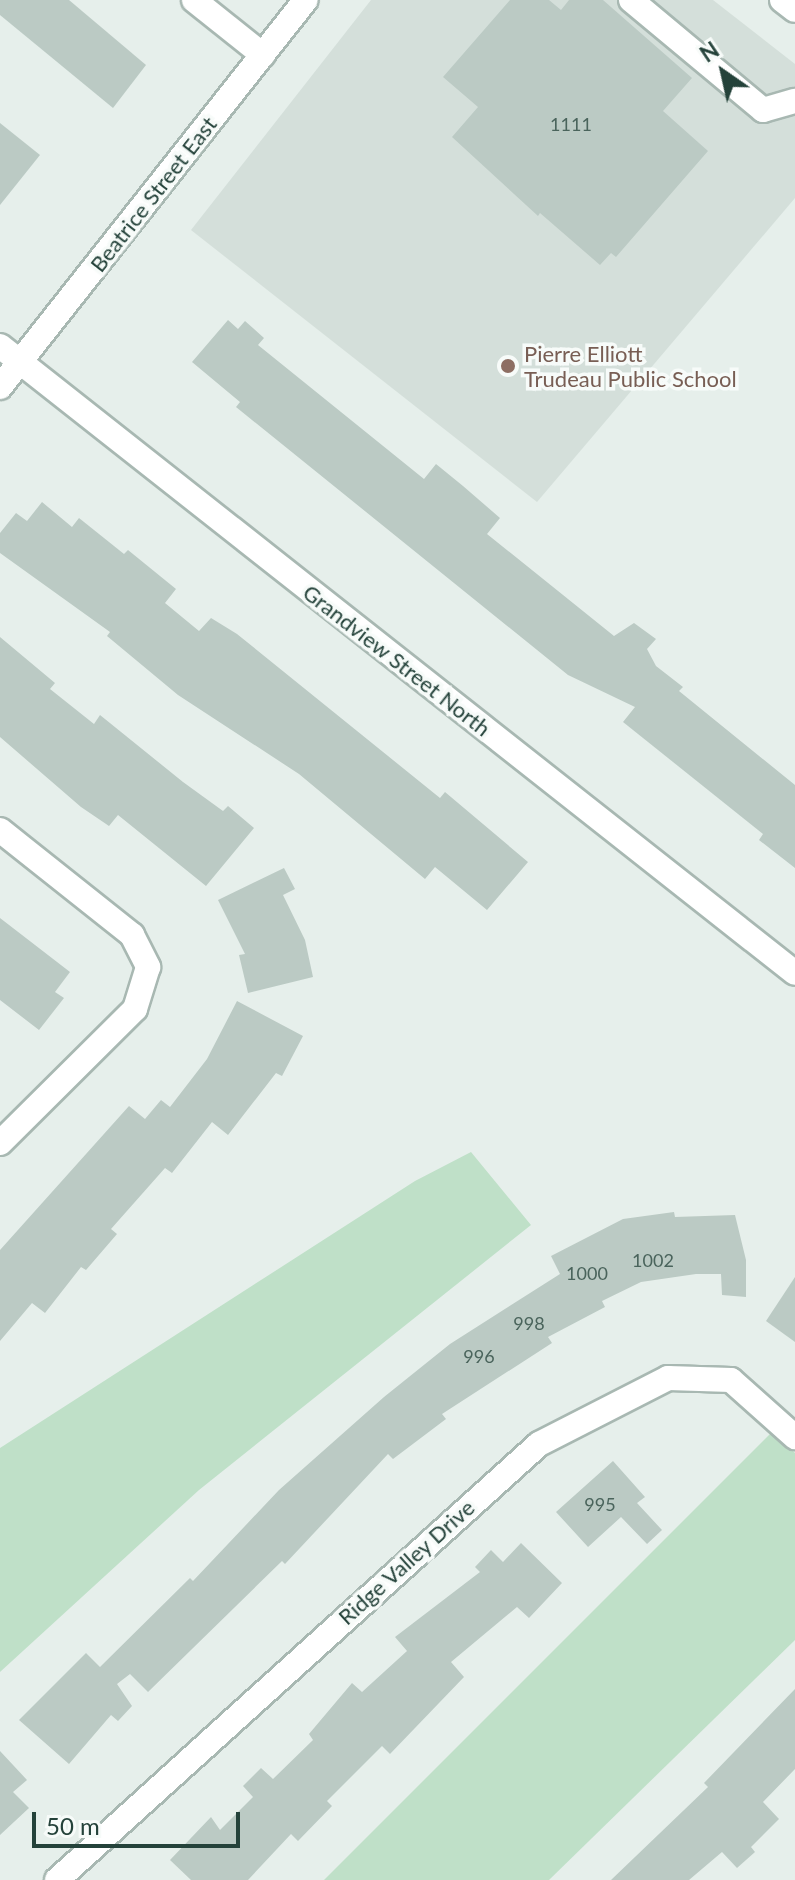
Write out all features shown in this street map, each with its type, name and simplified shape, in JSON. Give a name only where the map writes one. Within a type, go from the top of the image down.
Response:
[{"type":"street","points":[[194,0],[263,55]]},
{"type":"street","name":"Beatrice Street East","points":[[0,387],[306,0]]},
{"type":"street","points":[[631,0],[763,110],[795,101]]},
{"type":"street","points":[[782,0],[795,10]]},
{"type":"street","name":"Grandview Street North","points":[[0,346],[795,973]]},
{"type":"street","points":[[0,830],[122,926],[140,946],[148,967],[146,988],[135,1009],[0,1143]]},
{"type":"street","name":"Ridge Valley Drive","points":[[57,1880],[539,1444],[668,1378],[731,1380],[795,1437]]},
{"type":"shaded area","name":"Pierre Elliott Trudeau Public School","points":[[371,0],[713,0],[795,64],[795,198],[537,502],[191,230]]},
{"type":"green space","points":[[471,1152],[531,1225],[199,1490],[0,1672],[0,1448],[415,1181]]},
{"type":"green space","points":[[772,1432],[795,1453],[795,1640],[549,1880],[324,1880]]},
{"type":"building","points":[[0,0],[69,0],[146,65],[113,108],[0,15]]},
{"type":"building","points":[[510,0],[549,0],[561,10],[569,0],[603,0],[692,78],[663,111],[708,151],[616,257],[611,253],[600,265],[540,213],[538,216],[452,137],[478,107],[443,77]]},
{"type":"building","points":[[0,123],[40,155],[0,205]]},
{"type":"building","points":[[228,320],[238,329],[245,321],[264,338],[258,345],[424,479],[436,464],[463,486],[500,518],[487,534],[614,636],[634,623],[656,639],[647,649],[656,666],[683,687],[679,691],[795,785],[795,868],[759,840],[763,834],[623,722],[635,707],[568,675],[236,407],[240,402],[192,362]]},
{"type":"building","points":[[42,502],[72,527],[79,518],[124,554],[128,550],[176,589],[165,603],[199,631],[211,618],[237,634],[440,798],[445,792],[528,862],[487,910],[435,867],[425,879],[299,774],[178,695],[107,636],[110,632],[0,553],[0,533],[16,513],[27,521]]},
{"type":"building","points":[[0,637],[55,683],[50,689],[94,724],[100,715],[183,782],[223,811],[228,806],[254,828],[206,886],[118,815],[109,826],[81,807],[0,737]]},
{"type":"building","points":[[284,868],[295,889],[283,895],[305,940],[313,977],[248,993],[239,955],[245,954],[218,900]]},
{"type":"building","points":[[0,918],[70,972],[55,992],[64,998],[39,1030],[0,1000]]},
{"type":"building","points":[[237,1001],[303,1036],[282,1076],[276,1073],[228,1135],[212,1122],[172,1173],[165,1168],[111,1229],[117,1234],[86,1270],[81,1267],[45,1313],[32,1303],[0,1341],[0,1250],[129,1106],[145,1119],[161,1100],[170,1107],[207,1059]]},
{"type":"building","points":[[674,1212],[675,1217],[735,1215],[746,1260],[746,1297],[722,1295],[721,1274],[696,1274],[641,1282],[602,1301],[605,1307],[548,1337],[552,1343],[442,1414],[446,1419],[393,1459],[388,1454],[285,1564],[282,1561],[148,1692],[130,1674],[117,1684],[132,1706],[118,1721],[111,1715],[69,1764],[19,1720],[86,1653],[100,1667],[190,1578],[193,1581],[279,1490],[384,1397],[450,1344],[560,1274],[551,1256],[623,1219]]},
{"type":"building","points":[[795,1277],[795,1342],[766,1321]]},
{"type":"building","points":[[613,1461],[645,1497],[637,1503],[662,1530],[647,1544],[621,1517],[588,1547],[556,1512]]},
{"type":"building","points":[[521,1543],[562,1583],[529,1618],[517,1607],[451,1662],[464,1677],[390,1754],[382,1746],[327,1801],[332,1806],[298,1841],[291,1834],[248,1880],[191,1880],[170,1860],[211,1817],[220,1830],[253,1797],[243,1786],[261,1768],[273,1779],[313,1740],[309,1734],[352,1683],[362,1692],[407,1651],[395,1637],[480,1572],[475,1567],[491,1550],[503,1562]]},
{"type":"building","points":[[795,1689],[795,1769],[763,1802],[779,1819],[751,1847],[755,1852],[737,1868],[722,1852],[689,1880],[611,1880],[708,1787],[704,1783]]},
{"type":"building","points":[[0,1751],[27,1780],[13,1792],[29,1808],[0,1835]]},
{"type":"place","name":"Pierre Elliott Trudeau Public School","points":[[508,366]]}]
